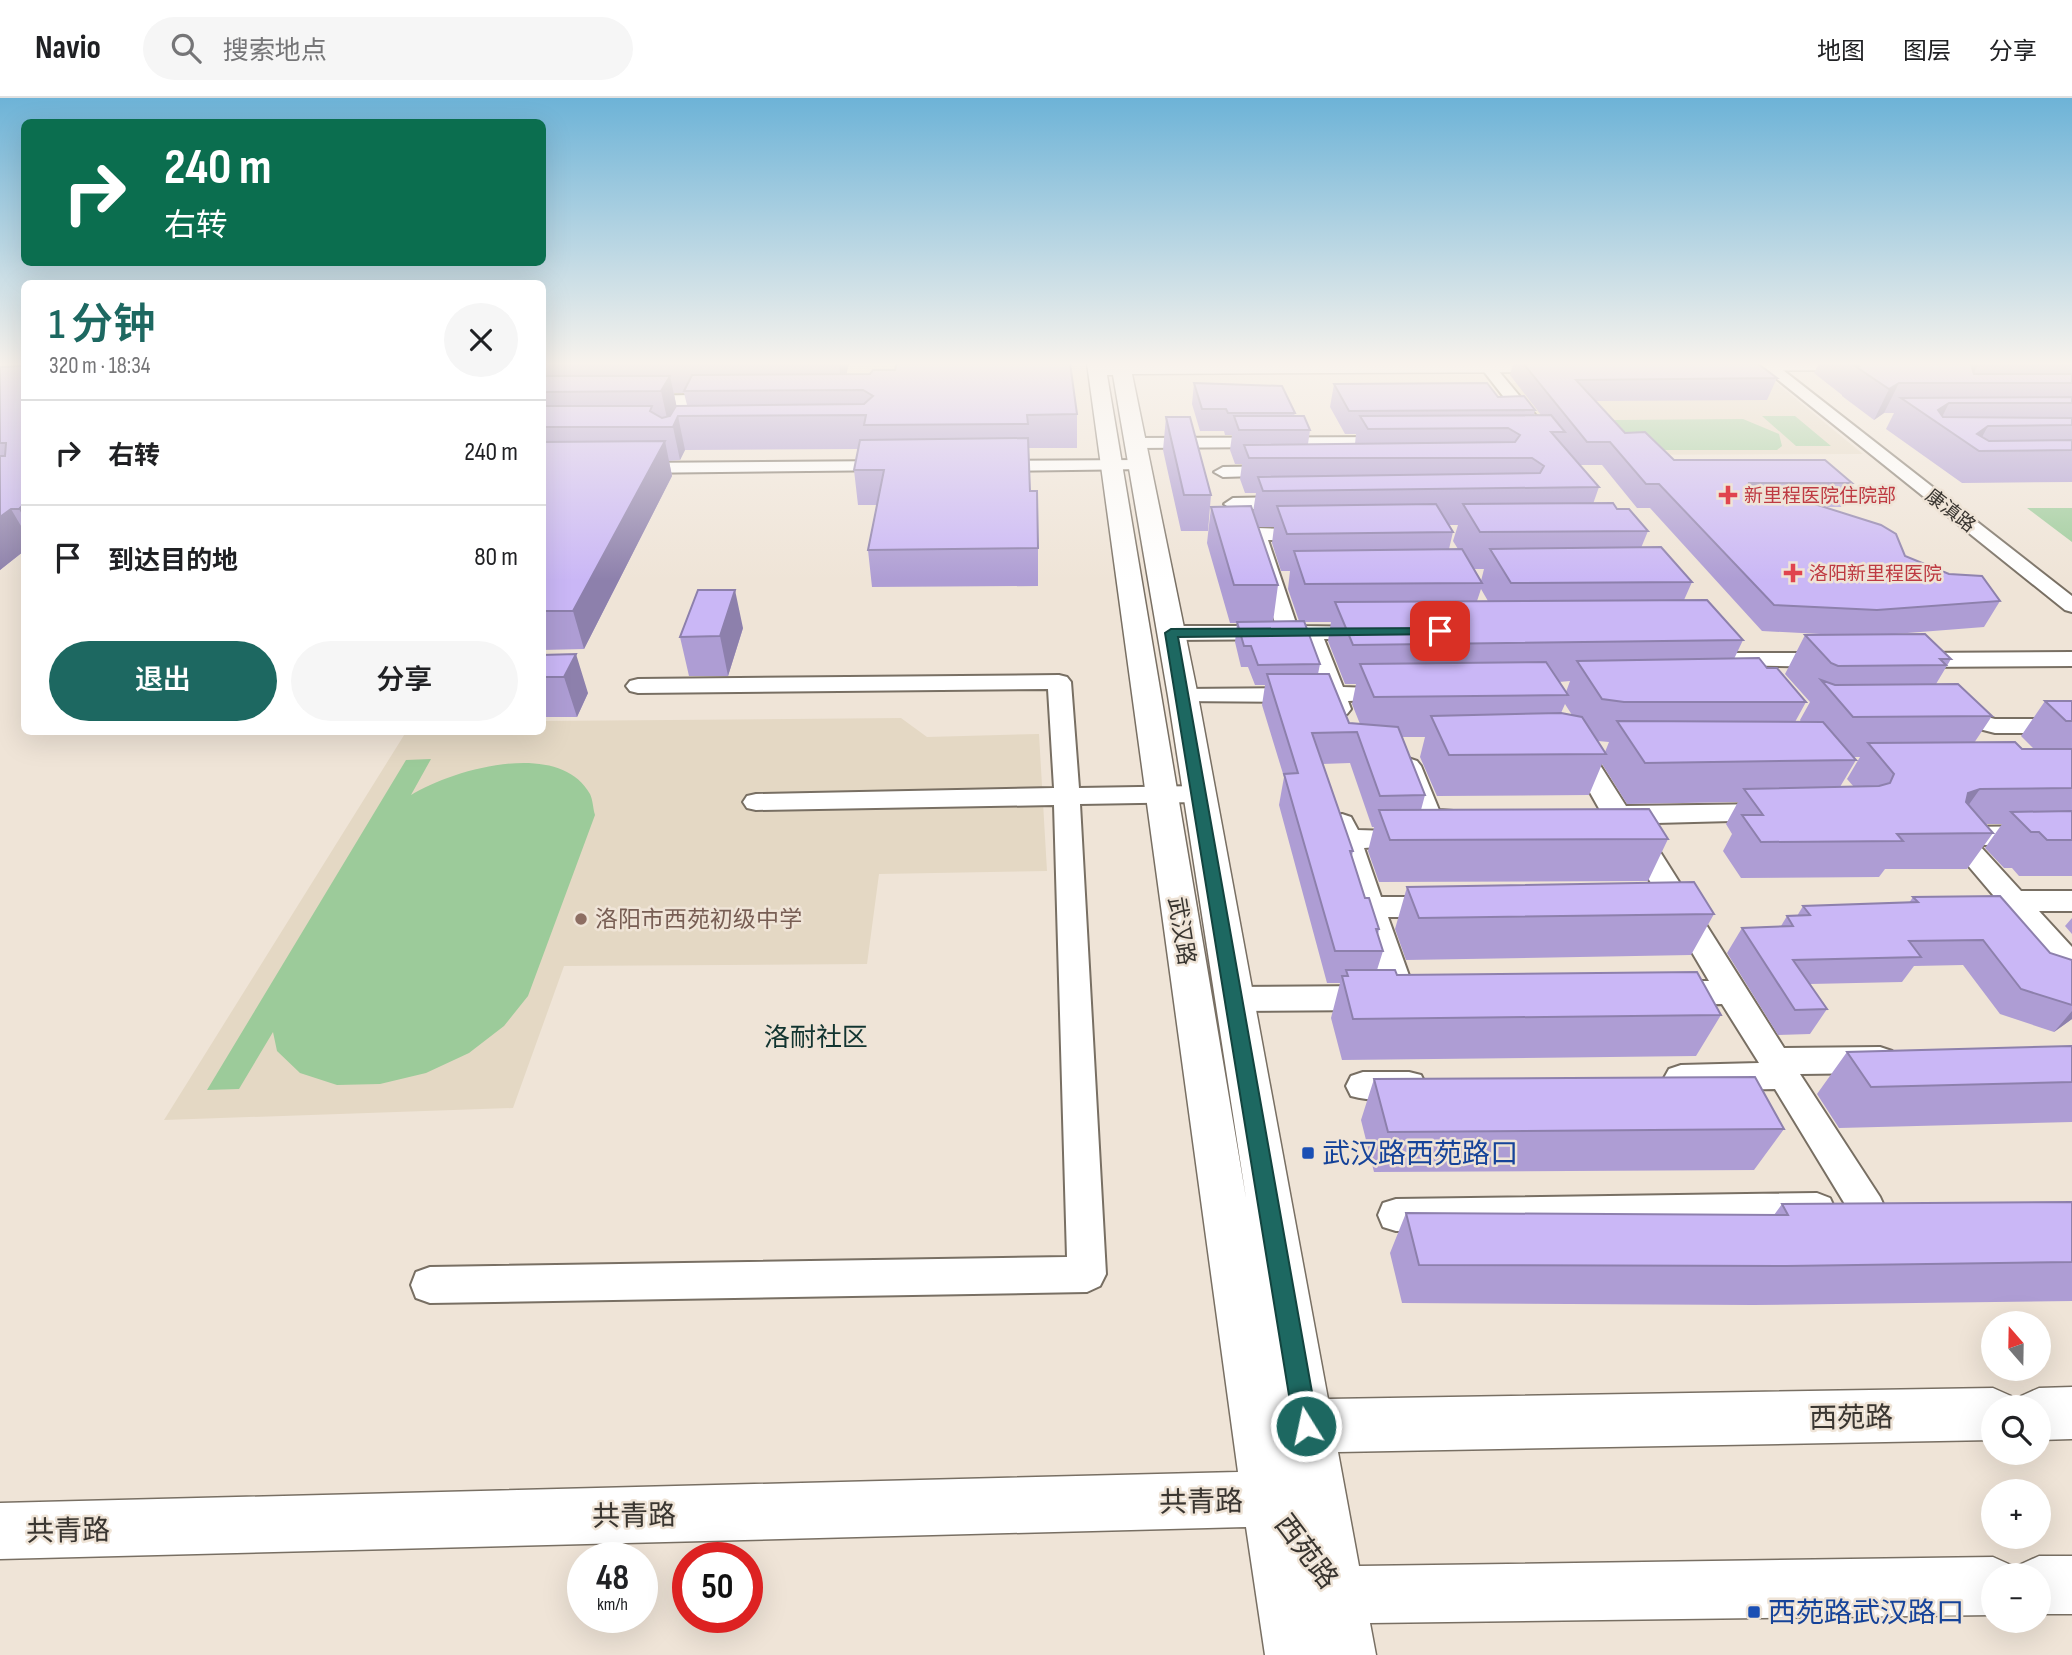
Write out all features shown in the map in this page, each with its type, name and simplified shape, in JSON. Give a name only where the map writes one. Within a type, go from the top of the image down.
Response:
[{"type":"main road","name":"武汉路","points":[[1124,436],[1171,633],[1183,696],[1346,1655]]},
{"type":"main road","name":"武汉路","points":[[1129,458],[1161,795],[1295,1655]]},
{"type":"main road","points":[[2051,1414],[2072,1413]]},
{"type":"main road","name":"西苑路","points":[[1981,1414],[1306,1426],[1269,1499],[1335,1595],[1981,1586]]},
{"type":"main road","name":"共青路","points":[[0,1531],[1269,1499]]},
{"type":"main road","points":[[2051,1585],[2072,1585]]},
{"type":"street","points":[[618,468],[669,443],[674,436]]},
{"type":"street","points":[[1520,441],[1547,441],[1543,436]]},
{"type":"street","name":"康滇路","points":[[1859,436],[2072,606]]},
{"type":"street","name":"康滇路","points":[[1865,436],[2072,591]]},
{"type":"street","points":[[1324,442],[1334,461]]},
{"type":"street","points":[[974,466],[1129,458],[1214,443],[1414,442]]},
{"type":"street","points":[[669,443],[905,466]]},
{"type":"street","points":[[1214,443],[1241,528]]},
{"type":"street","points":[[1223,472],[1300,471]]},
{"type":"street","points":[[1233,504],[1316,503]]},
{"type":"street","points":[[1325,534],[1256,534],[1271,580],[1334,694],[1346,727]]},
{"type":"street","points":[[1271,580],[1298,580]]},
{"type":"street","points":[[1171,633],[1394,632]]},
{"type":"street","points":[[1708,639],[1740,679]]},
{"type":"street","points":[[2072,659],[1898,660],[1935,702],[1968,730],[1995,726],[2072,726]]},
{"type":"street","points":[[1724,660],[1849,660]]},
{"type":"street","points":[[430,1285],[1087,1274],[1067,797],[1059,682],[638,686]]},
{"type":"street","points":[[1183,696],[1417,693]]},
{"type":"street","points":[[1607,753],[1566,740],[1618,815]]},
{"type":"street","points":[[1347,839],[1485,827],[1430,819],[1395,747],[1427,747]]},
{"type":"street","points":[[756,802],[1199,794]]},
{"type":"street","points":[[1233,999],[1414,998],[1370,907],[1338,811]]},
{"type":"street","points":[[1396,1215],[1881,1208],[1779,1068],[1731,992],[1666,906],[1637,834],[1593,825],[1618,815],[1791,812]]},
{"type":"street","points":[[2072,835],[1956,836],[2072,967]]},
{"type":"street","points":[[2013,901],[2072,901]]},
{"type":"street","points":[[1370,907],[1464,906]]},
{"type":"street","points":[[1648,994],[1731,992]]},
{"type":"street","points":[[1648,1079],[1910,1059]]},
{"type":"street","points":[[1363,1086],[1444,1084]]},
{"type":"shaded area","points":[[1552,436],[1841,436],[1863,454],[1567,455]]},
{"type":"shaded area","name":"洛阳市西苑初级中学","points":[[901,718],[927,737],[1039,734],[1047,871],[879,874],[867,964],[564,966],[513,1108],[164,1120],[404,735],[546,735],[546,721]]},
{"type":"green space","points":[[1625,436],[1779,436],[1782,446],[1777,450],[1646,450]]},
{"type":"green space","points":[[1784,436],[1819,436],[1831,446],[1796,446]]},
{"type":"green space","points":[[2027,508],[2072,508],[2072,542]]},
{"type":"green space","points":[[431,759],[411,795],[429,785],[477,769],[531,763],[555,767],[575,777],[591,796],[595,815],[528,996],[504,1026],[469,1053],[426,1073],[380,1084],[337,1085],[300,1073],[277,1051],[273,1032],[239,1089],[207,1090],[406,760]]},
{"type":"building","points":[[0,436],[21,436],[21,507],[11,509],[0,517],[0,456],[5,456],[6,443],[0,443]]},
{"type":"building","points":[[1170,436],[1195,436],[1211,495],[1184,495]]},
{"type":"building","points":[[1520,436],[1554,436],[1599,487],[1263,491],[1258,477],[1540,473],[1544,466],[1532,458],[1249,458],[1244,445],[1515,442]]},
{"type":"building","points":[[1582,436],[1649,436],[1674,460],[1825,460],[1852,483],[1748,483],[1881,525],[1896,534],[1905,556],[1949,574],[1982,576],[2000,601],[1877,610],[1774,605],[1659,484],[1646,484],[1610,442],[1587,442]]},
{"type":"building","points":[[1956,436],[1980,436],[1989,441],[2072,440],[2072,450],[1979,451]]},
{"type":"building","points":[[1028,438],[1030,491],[1037,491],[1038,548],[868,550],[884,470],[854,470],[860,440]]},
{"type":"building","points":[[665,441],[573,611],[546,611],[546,442]]},
{"type":"building","points":[[1613,503],[1617,509],[1629,509],[1648,531],[1480,532],[1463,504]]},
{"type":"building","points":[[1436,504],[1453,532],[1287,534],[1277,506]]},
{"type":"building","points":[[1251,506],[1278,585],[1234,585],[1211,507]]},
{"type":"building","points":[[1661,547],[1692,582],[1511,583],[1490,549]]},
{"type":"building","points":[[1462,549],[1482,583],[1305,584],[1294,551]]},
{"type":"building","points":[[698,590],[735,590],[720,636],[680,637]]},
{"type":"building","points":[[1707,600],[1743,640],[1353,645],[1335,602]]},
{"type":"building","points":[[1304,621],[1320,664],[1258,665],[1251,646],[1244,646],[1237,622]]},
{"type":"building","points":[[1925,634],[1951,659],[1940,659],[1946,665],[1838,666],[1831,663],[1805,635]]},
{"type":"building","points":[[576,654],[564,677],[546,677],[546,655]]},
{"type":"building","points":[[1759,658],[1767,668],[1777,668],[1806,702],[1624,702],[1602,699],[1577,661]]},
{"type":"building","points":[[1546,662],[1568,695],[1374,697],[1360,664]]},
{"type":"building","points":[[1267,674],[1329,674],[1349,723],[1398,727],[1425,795],[1380,796],[1357,732],[1312,733],[1353,851],[1350,851],[1365,898],[1369,898],[1383,951],[1335,951],[1284,774],[1298,773]]},
{"type":"building","points":[[1821,680],[1835,685],[1958,684],[1992,716],[1853,717]]},
{"type":"building","points":[[2045,701],[2072,701],[2072,721],[2066,721]]},
{"type":"building","points":[[1561,713],[1582,717],[1606,754],[1449,755],[1431,716]]},
{"type":"building","points":[[1617,721],[1823,722],[1856,760],[1645,763]]},
{"type":"building","points":[[2015,742],[2022,749],[2072,749],[2072,788],[1980,789],[1968,793],[1966,802],[1993,833],[1897,834],[1903,841],[1761,842],[1742,815],[1763,815],[1744,789],[1879,786],[1890,783],[1894,774],[1868,743]]},
{"type":"building","points":[[1649,809],[1668,839],[1390,840],[1379,810]]},
{"type":"building","points":[[2072,811],[2072,840],[2047,840],[2039,832],[2031,832],[2011,812]]},
{"type":"building","points":[[1694,882],[1714,914],[1419,918],[1407,887]]},
{"type":"building","points":[[2000,896],[2050,953],[2072,960],[2072,1005],[2021,989],[1983,940],[1909,941],[1921,957],[1793,960],[1827,1009],[1795,1010],[1742,928],[1793,926],[1787,916],[1810,915],[1803,906],[1918,902],[1913,897]]},
{"type":"building","points":[[1346,970],[1395,970],[1397,975],[1697,972],[1721,1015],[1353,1019],[1342,976],[1348,976]]},
{"type":"building","points":[[2072,1046],[2072,1082],[1871,1087],[1847,1052]]},
{"type":"building","points":[[1755,1077],[1784,1129],[1388,1132],[1374,1079]]},
{"type":"building","points":[[2072,1202],[2072,1262],[1786,1266],[1419,1265],[1406,1213],[1788,1215],[1782,1204]]},
{"type":"place","name":"新里程医院住院部","points":[[1728,495]]},
{"type":"place","name":"洛阳新里程医院","points":[[1793,573]]},
{"type":"place","name":"洛阳市西苑初级中学","points":[[581,919]]},
{"type":"place","name":"武汉路西苑路口","points":[[1308,1153]]},
{"type":"place","name":"西苑路武汉路口","points":[[1754,1612]]},
{"type":"district","name":"洛耐社区","points":[[816,1037]]},
{"type":"route","points":[[1306,1426],[1171,633],[1440,631]]}]
